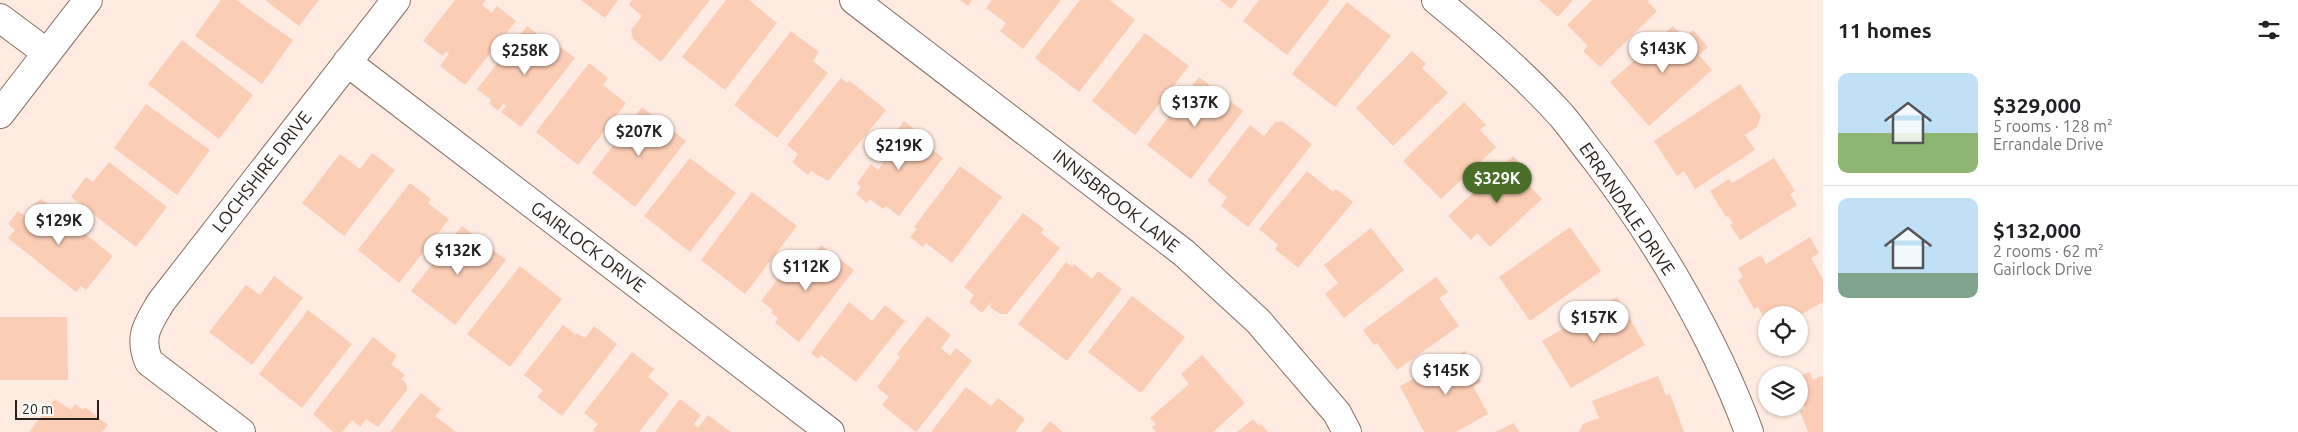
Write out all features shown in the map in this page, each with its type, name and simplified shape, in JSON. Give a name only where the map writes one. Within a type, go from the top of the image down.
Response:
[{"type":"street","points":[[0,114],[88,0]]},
{"type":"street","name":"LOCHSHIRE DRIVE","points":[[241,432],[149,362],[144,350],[145,329],[161,302],[396,0]]},
{"type":"street","name":"INNISBROOK LANE","points":[[854,0],[1184,253],[1258,320],[1337,413],[1348,432]]},
{"type":"street","name":"ERRANDALE DRIVE","points":[[1436,0],[1489,43],[1561,115],[1622,194],[1680,287],[1736,398],[1749,432]]},
{"type":"street","points":[[0,18],[47,53]]},
{"type":"street","name":"GAIRLOCK DRIVE","points":[[347,62],[830,432]]},
{"type":"building","points":[[221,0],[236,0],[293,40],[262,84],[195,36]]},
{"type":"building","points":[[265,0],[319,0],[299,26]]},
{"type":"building","points":[[455,0],[486,0],[482,5],[492,13],[497,6],[516,21],[465,85],[440,66],[449,54],[446,51],[443,56],[423,41]]},
{"type":"building","points":[[581,0],[618,0],[605,18]]},
{"type":"building","points":[[632,0],[710,0],[661,62],[633,39],[631,30],[642,16],[629,5]]},
{"type":"building","points":[[726,0],[749,0],[777,23],[725,90],[682,57]]},
{"type":"building","points":[[960,0],[972,0],[968,6]]},
{"type":"building","points":[[992,0],[1061,0],[1023,49],[1000,31],[1006,23],[986,8]]},
{"type":"building","points":[[1080,0],[1110,0],[1135,20],[1079,92],[1035,58]]},
{"type":"building","points":[[1220,0],[1238,0],[1231,9]]},
{"type":"building","points":[[1259,0],[1330,0],[1287,55],[1243,21]]},
{"type":"building","points":[[1539,0],[1573,0],[1558,17]]},
{"type":"building","points":[[1592,0],[1649,0],[1648,2],[1657,11],[1600,67],[1583,51],[1588,46],[1567,25]]},
{"type":"building","points":[[1347,2],[1391,36],[1335,107],[1292,74]]},
{"type":"building","points":[[527,26],[545,40],[543,42],[547,45],[551,40],[575,58],[521,127],[501,112],[506,106],[503,104],[498,111],[489,103],[491,100],[477,89]]},
{"type":"building","points":[[1673,26],[1684,38],[1693,30],[1708,47],[1699,55],[1712,70],[1649,126],[1610,82]]},
{"type":"building","points":[[791,31],[819,52],[813,61],[828,73],[777,138],[734,105]]},
{"type":"building","points":[[1145,33],[1189,66],[1135,135],[1092,101]]},
{"type":"building","points":[[182,40],[253,95],[219,139],[148,84]]},
{"type":"building","points":[[1412,51],[1426,64],[1422,68],[1448,93],[1393,146],[1356,108]]},
{"type":"building","points":[[589,63],[608,78],[603,85],[626,103],[578,165],[536,132]]},
{"type":"building","points":[[1199,77],[1243,111],[1191,179],[1147,145]]},
{"type":"building","points":[[841,78],[847,83],[849,80],[886,110],[828,181],[811,171],[808,175],[792,162],[798,154],[787,145]]},
{"type":"building","points":[[1740,84],[1761,116],[1757,127],[1745,135],[1755,150],[1695,189],[1684,171],[1677,176],[1654,141]]},
{"type":"building","points":[[1464,102],[1486,125],[1480,130],[1496,147],[1441,199],[1403,161]]},
{"type":"building","points":[[146,104],[210,150],[177,195],[114,148]]},
{"type":"building","points":[[642,107],[686,141],[635,207],[592,173]]},
{"type":"building","points":[[904,121],[925,138],[922,142],[943,158],[899,216],[886,206],[883,209],[870,199],[867,203],[856,194],[861,187],[857,183],[871,164],[878,170],[884,162],[877,156]]},
{"type":"building","points":[[1282,121],[1312,144],[1248,227],[1221,206],[1227,197],[1207,181],[1250,125],[1264,136],[1275,122]]},
{"type":"building","points":[[372,153],[395,170],[344,236],[302,203],[340,154],[360,169]]},
{"type":"building","points":[[1513,156],[1532,176],[1526,182],[1542,199],[1490,247],[1477,233],[1471,240],[1448,216]]},
{"type":"building","points":[[690,158],[736,193],[690,252],[644,216]]},
{"type":"building","points":[[1774,158],[1795,191],[1790,194],[1797,205],[1740,240],[1730,225],[1733,224],[1728,216],[1726,217],[1710,191],[1729,179],[1732,183]]},
{"type":"building","points":[[109,162],[167,207],[136,247],[71,197],[86,177],[93,182]]},
{"type":"building","points":[[960,166],[1002,197],[952,263],[926,243],[923,247],[910,237],[917,229],[914,227]]},
{"type":"building","points":[[1307,171],[1333,192],[1336,189],[1353,202],[1298,268],[1275,249],[1278,245],[1259,229]]},
{"type":"building","points":[[410,183],[431,199],[428,203],[449,219],[399,283],[358,250]]},
{"type":"building","points":[[752,192],[797,226],[745,294],[701,260]]},
{"type":"building","points":[[41,199],[113,256],[86,290],[81,286],[76,292],[8,238],[15,230],[8,224],[18,211],[27,218],[29,214],[28,209]]},
{"type":"building","points":[[1023,213],[1044,229],[1041,233],[1060,248],[1007,314],[1000,314],[990,307],[991,302],[982,313],[969,302],[974,295],[964,287]]},
{"type":"building","points":[[462,226],[506,260],[455,325],[411,291]]},
{"type":"building","points":[[1570,227],[1601,271],[1530,321],[1499,277]]},
{"type":"building","points":[[1371,228],[1404,270],[1344,318],[1325,294],[1338,283],[1324,265]]},
{"type":"building","points":[[1810,237],[1819,253],[1811,258],[1823,279],[1823,302],[1808,310],[1808,306],[1758,306],[1754,309],[1738,280],[1743,277],[1738,268],[1761,255],[1766,264]]},
{"type":"building","points":[[821,245],[854,270],[799,342],[775,323],[778,318],[771,313],[773,310],[761,301],[789,265],[801,274]]},
{"type":"building","points":[[1066,262],[1072,267],[1074,264],[1092,279],[1098,271],[1122,289],[1067,361],[1018,324]]},
{"type":"building","points":[[520,266],[562,299],[510,367],[467,334]]},
{"type":"building","points":[[274,276],[303,298],[252,365],[209,332],[246,285],[260,295]]},
{"type":"building","points":[[1436,277],[1448,292],[1439,298],[1459,326],[1397,370],[1377,343],[1374,345],[1363,330]]},
{"type":"building","points":[[1132,296],[1185,337],[1141,393],[1088,352]]},
{"type":"building","points":[[1617,297],[1645,345],[1571,388],[1542,341]]},
{"type":"building","points":[[849,302],[872,321],[885,305],[905,321],[856,382],[821,355],[818,359],[811,353]]},
{"type":"building","points":[[308,310],[352,344],[302,408],[259,374]]},
{"type":"building","points":[[927,316],[951,335],[941,348],[950,356],[956,348],[972,361],[916,432],[882,405],[889,397],[877,387],[900,357],[897,354]]},
{"type":"building","points":[[0,317],[67,317],[68,380],[0,380]]},
{"type":"building","points":[[563,325],[576,335],[577,333],[585,338],[594,326],[617,344],[562,416],[537,397],[543,390],[524,375]]},
{"type":"building","points":[[373,337],[397,356],[391,364],[405,375],[402,379],[406,383],[407,390],[378,427],[366,419],[360,427],[352,420],[342,432],[333,432],[313,414]]},
{"type":"building","points":[[1465,351],[1481,382],[1473,386],[1488,414],[1456,432],[1424,432],[1400,386]]},
{"type":"building","points":[[632,352],[654,369],[648,377],[669,394],[639,432],[595,432],[593,430],[598,424],[584,413]]},
{"type":"building","points":[[1202,355],[1245,403],[1213,432],[1156,432],[1152,427],[1156,424],[1150,418],[1189,384],[1181,374]]},
{"type":"building","points":[[1810,372],[1813,380],[1823,376],[1823,432],[1808,432],[1802,416],[1808,416],[1808,373]]},
{"type":"building","points":[[1658,376],[1666,395],[1670,394],[1684,432],[1579,432],[1583,424],[1599,418],[1592,401]]},
{"type":"building","points":[[966,387],[991,406],[998,398],[1025,419],[1015,432],[931,432]]},
{"type":"building","points":[[421,393],[441,409],[435,416],[456,432],[390,432]]},
{"type":"building","points":[[55,399],[71,410],[75,404],[83,410],[85,407],[108,425],[102,432],[29,432]]},
{"type":"building","points":[[680,399],[701,415],[694,424],[698,428],[708,415],[731,432],[655,432]]},
{"type":"building","points":[[1253,419],[1268,432],[1237,432]]},
{"type":"building","points":[[1050,421],[1063,432],[1041,432]]},
{"type":"building","points":[[1514,423],[1519,432],[1495,432]]}]
